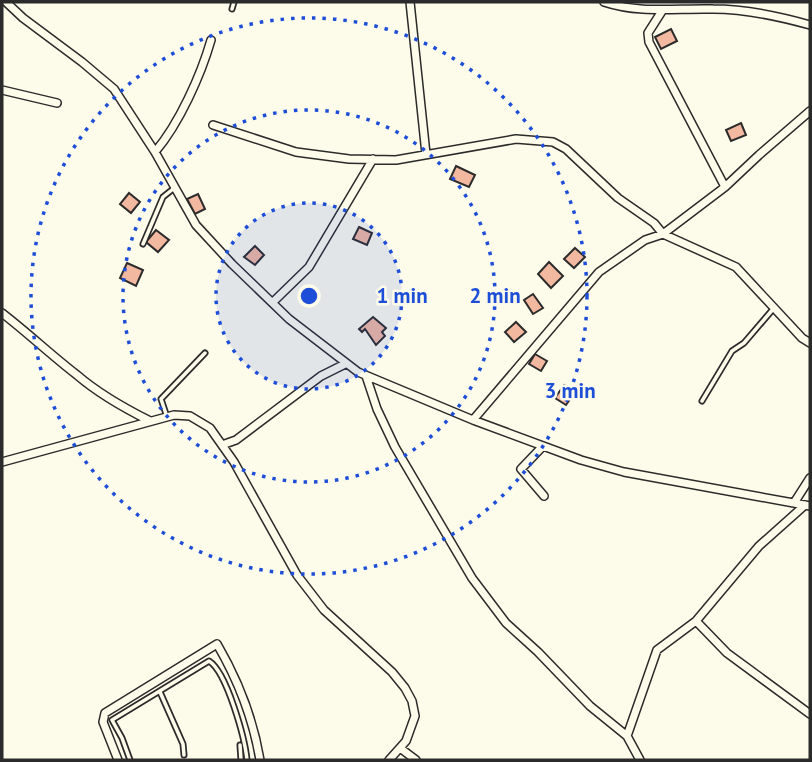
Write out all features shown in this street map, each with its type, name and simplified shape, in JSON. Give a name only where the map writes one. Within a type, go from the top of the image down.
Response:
[{"type":"street","points":[[6,2],[114,89],[155,152],[197,225],[232,264],[289,318],[345,364],[366,376],[473,421],[581,460],[624,472],[808,506]]},
{"type":"street","points":[[410,2],[426,154]]},
{"type":"street","points":[[604,2],[616,6],[662,11],[744,10],[810,25]]},
{"type":"street","points":[[662,11],[648,33],[649,42],[725,187]]},
{"type":"street","points":[[155,152],[164,141],[198,78],[211,40]]},
{"type":"street","points":[[2,90],[57,103]]},
{"type":"street","points":[[473,421],[599,272],[645,240],[663,234],[725,187],[810,111]]},
{"type":"street","points":[[213,125],[323,158],[396,160],[516,139],[553,142],[566,149],[618,198],[654,223],[663,234],[736,267],[802,338],[810,343]]},
{"type":"street","points":[[273,302],[309,267],[373,159]]},
{"type":"street","points":[[2,313],[101,393],[151,421]]},
{"type":"street","points":[[222,444],[236,440],[321,376],[345,364]]},
{"type":"street","points":[[366,376],[377,409],[395,447],[472,578],[506,623],[590,706],[627,736],[640,760]]},
{"type":"street","points":[[2,462],[167,417],[190,416],[210,428],[298,575],[324,610],[405,688],[412,701],[415,716],[406,741],[389,760]]},
{"type":"street","points":[[543,446],[521,469],[544,495]]},
{"type":"street","points":[[794,503],[810,478]]},
{"type":"street","points":[[627,736],[657,650],[696,621],[759,546],[808,506]]},
{"type":"street","points":[[696,621],[727,653],[810,714]]},
{"type":"street","points":[[118,760],[103,722],[105,713],[218,643],[245,703],[260,760]]},
{"type":"street","points":[[400,748],[416,760]]},
{"type":"lane","points":[[233,9],[234,2]]},
{"type":"lane","points":[[143,244],[163,197],[174,188]]},
{"type":"lane","points":[[702,401],[733,351],[744,343],[774,308]]},
{"type":"lane","points":[[167,417],[162,400],[205,353]]},
{"type":"lane","points":[[130,760],[112,720],[208,661],[212,662],[237,714],[247,760]]},
{"type":"lane","points":[[160,692],[183,744],[184,755]]},
{"type":"lane","points":[[240,745],[242,760]]},
{"type":"building","points":[[671,29],[677,41],[661,49],[655,37]]},
{"type":"building","points":[[741,123],[746,135],[731,141],[726,130]]},
{"type":"building","points":[[456,166],[475,175],[469,187],[450,179]]},
{"type":"building","points":[[129,193],[140,202],[131,213],[120,204]]},
{"type":"building","points":[[198,194],[205,209],[195,214],[187,199]]},
{"type":"building","points":[[359,227],[372,233],[367,245],[353,239]]},
{"type":"building","points":[[156,230],[169,240],[158,252],[146,242]]},
{"type":"building","points":[[255,246],[264,255],[255,265],[244,257]]},
{"type":"building","points":[[575,248],[585,257],[574,268],[564,259]]},
{"type":"building","points":[[549,262],[563,276],[551,288],[538,274]]},
{"type":"building","points":[[127,263],[143,270],[136,286],[120,278]]},
{"type":"building","points":[[533,294],[543,308],[533,314],[524,300]]},
{"type":"building","points":[[373,317],[386,328],[382,332],[385,336],[376,345],[365,329],[362,332],[359,329]]},
{"type":"building","points":[[516,322],[526,332],[514,342],[505,332]]},
{"type":"building","points":[[535,354],[547,361],[541,371],[529,364]]},
{"type":"building","points":[[564,385],[575,392],[566,405],[555,398]]}]
